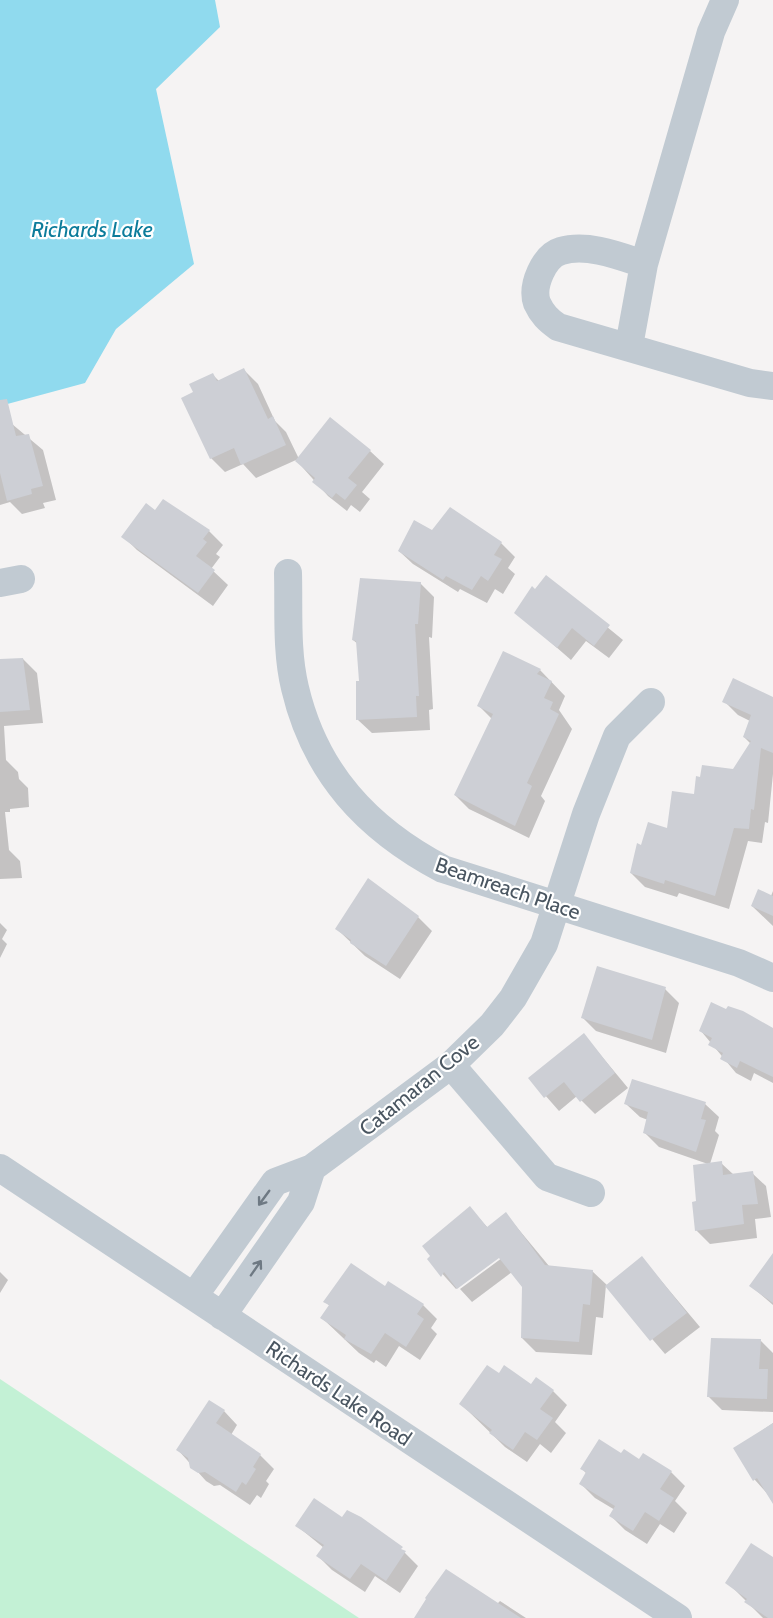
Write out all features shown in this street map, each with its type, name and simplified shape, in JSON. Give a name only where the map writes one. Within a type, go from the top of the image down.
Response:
[{"type":"street","points":[[629,346],[644,264],[711,32],[725,0]]},
{"type":"street","points":[[644,264],[615,255],[581,249],[559,251],[544,265],[536,286],[536,300],[546,318],[558,327],[750,383],[773,386]]},
{"type":"street","name":"Beamreach Place","points":[[288,573],[290,656],[295,686],[306,725],[323,761],[345,794],[376,826],[408,850],[443,869],[739,963],[773,978]]},
{"type":"street","name":"Catamaran Cove","points":[[194,1296],[275,1182],[312,1168],[451,1065],[492,1025],[513,998],[544,944],[586,814],[617,736],[651,702]]},
{"type":"street","points":[[451,1065],[547,1178],[591,1193]]},
{"type":"street","name":"Richards Lake Road","points":[[0,1168],[678,1618]]},
{"type":"street","points":[[222,1316],[301,1202],[312,1168]]},
{"type":"green space","points":[[0,1379],[359,1618],[0,1618]]},
{"type":"water","name":"Richards Lake","points":[[0,0],[215,0],[220,27],[156,89],[194,264],[116,329],[85,383],[0,406]]},
{"type":"building","points":[[244,368],[268,419],[273,416],[286,445],[241,465],[234,448],[210,459],[181,398],[193,392],[189,384],[213,373],[217,381]]},
{"type":"building","points":[[7,399],[16,436],[29,434],[43,486],[31,489],[32,494],[7,501],[0,473],[0,400]]},
{"type":"building","points":[[330,417],[371,450],[348,478],[357,485],[345,500],[336,493],[332,498],[312,482],[315,478],[295,461]]},
{"type":"building","points":[[163,499],[210,530],[203,539],[207,542],[196,556],[215,570],[198,593],[121,537],[146,503],[155,510]]},
{"type":"building","points":[[450,507],[502,542],[494,555],[502,559],[488,581],[481,576],[472,590],[446,576],[443,580],[398,551],[414,520],[432,530]]},
{"type":"building","points":[[546,575],[610,625],[594,646],[572,628],[557,648],[514,613],[532,586],[535,589]]},
{"type":"building","points":[[360,578],[421,582],[418,624],[415,624],[419,696],[416,696],[417,717],[356,720],[356,681],[359,681],[356,641],[352,640]]},
{"type":"building","points":[[503,651],[541,669],[537,674],[552,681],[544,698],[553,702],[550,709],[559,714],[527,783],[532,786],[515,826],[454,795],[493,714],[477,706]]},
{"type":"building","points":[[23,658],[30,710],[0,712],[0,659]]},
{"type":"building","points":[[733,678],[773,697],[773,753],[761,748],[754,810],[751,809],[749,829],[734,828],[715,896],[665,880],[664,884],[630,873],[637,843],[641,845],[648,822],[667,828],[672,791],[694,794],[696,776],[700,777],[702,765],[733,769],[751,741],[743,737],[751,715],[722,702]]},
{"type":"building","points":[[368,878],[419,916],[386,966],[350,943],[351,940],[335,929]]},
{"type":"building","points":[[758,889],[773,896],[773,916],[751,906]]},
{"type":"building","points":[[597,966],[666,987],[652,1040],[581,1018]]},
{"type":"building","points":[[711,1002],[726,1009],[728,1006],[743,1011],[773,1028],[773,1077],[740,1061],[737,1068],[720,1059],[723,1053],[708,1045],[712,1038],[699,1031]]},
{"type":"building","points":[[584,1033],[615,1073],[580,1102],[564,1082],[544,1098],[528,1078]]},
{"type":"building","points":[[632,1079],[706,1102],[701,1119],[706,1120],[696,1152],[643,1133],[648,1112],[624,1104]]},
{"type":"building","points":[[722,1161],[723,1175],[753,1171],[758,1204],[742,1205],[744,1224],[695,1231],[692,1202],[696,1201],[693,1165]]},
{"type":"building","points":[[470,1206],[487,1227],[506,1212],[545,1265],[593,1270],[590,1305],[583,1304],[579,1342],[521,1338],[522,1287],[499,1258],[457,1289],[444,1272],[441,1277],[427,1259],[430,1256],[422,1246]]},
{"type":"building","points":[[773,1253],[773,1303],[749,1286]]},
{"type":"building","points":[[642,1256],[687,1313],[650,1341],[605,1286]]},
{"type":"building","points":[[351,1263],[385,1286],[388,1281],[424,1304],[417,1314],[424,1319],[406,1347],[385,1333],[371,1354],[344,1339],[346,1335],[320,1318],[329,1305],[323,1302]]},
{"type":"building","points":[[711,1338],[761,1339],[759,1369],[768,1369],[767,1399],[707,1397]]},
{"type":"building","points":[[487,1365],[499,1373],[504,1365],[531,1384],[536,1377],[554,1390],[540,1409],[553,1418],[537,1440],[525,1432],[513,1450],[489,1433],[492,1430],[459,1404]]},
{"type":"building","points":[[209,1400],[225,1410],[216,1423],[261,1454],[253,1467],[256,1469],[246,1485],[242,1482],[236,1492],[205,1472],[198,1473],[190,1468],[188,1458],[176,1450]]},
{"type":"building","points":[[773,1423],[773,1504],[757,1478],[753,1481],[733,1448]]},
{"type":"building","points":[[599,1439],[621,1453],[624,1449],[639,1459],[643,1453],[672,1471],[660,1489],[674,1498],[659,1521],[645,1512],[633,1531],[609,1516],[615,1506],[579,1484],[586,1472],[580,1469]]},
{"type":"building","points":[[314,1498],[342,1517],[347,1510],[361,1517],[403,1547],[401,1549],[406,1551],[386,1581],[361,1564],[350,1579],[316,1556],[324,1545],[295,1526]]},
{"type":"building","points":[[751,1543],[773,1557],[773,1618],[768,1618],[744,1602],[747,1599],[725,1583]]},
{"type":"building","points":[[446,1569],[521,1618],[414,1618]]}]
